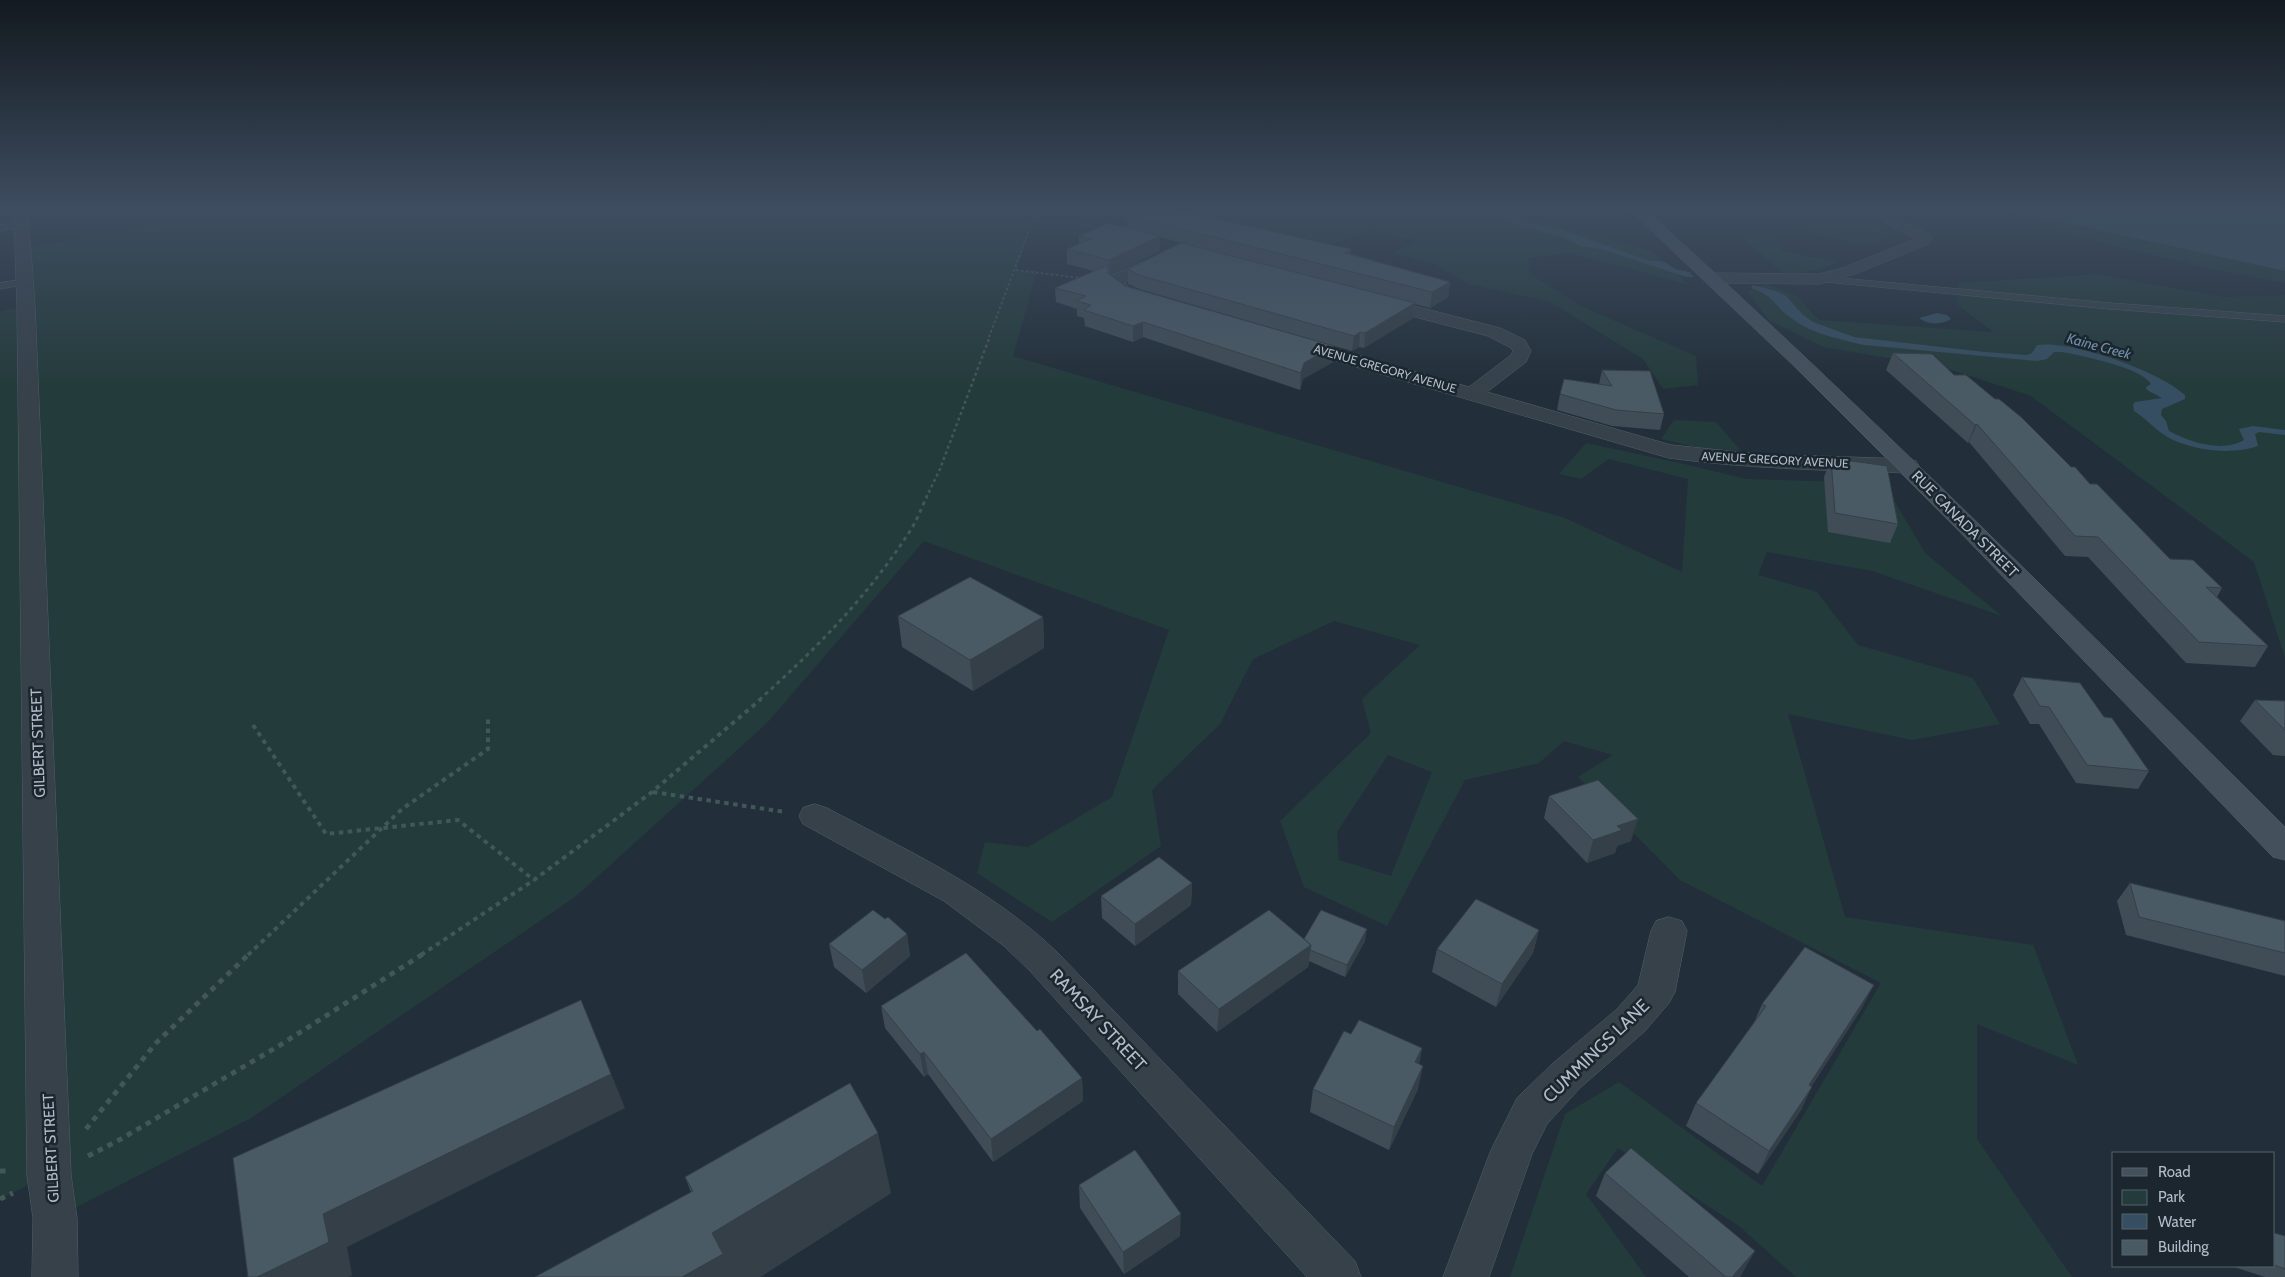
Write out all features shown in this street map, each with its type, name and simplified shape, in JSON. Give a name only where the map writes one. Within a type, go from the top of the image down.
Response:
[{"type":"main road","name":"RUE CANADA STREET","points":[[1703,269],[1908,466],[2285,848]]},
{"type":"street","name":"GILBERT STREET","points":[[15,269],[13,284],[50,1174],[55,1218],[55,1277]]},
{"type":"street","points":[[1137,269],[1118,280],[1117,286],[1132,295],[1160,303]]},
{"type":"street","points":[[1713,278],[1820,279],[1857,269]]},
{"type":"street","name":"AVENUE GREGORY AVENUE","points":[[1361,297],[1494,332],[1518,344],[1522,351],[1519,358],[1470,394]]},
{"type":"street","name":"AVENUE GREGORY AVENUE","points":[[1282,339],[1620,439],[1678,453],[1741,460],[1908,466]]},
{"type":"street","name":"RAMSAY STREET","points":[[816,816],[956,892],[1017,936],[1050,968],[1338,1277]]},
{"type":"street","name":"CUMMINGS LANE","points":[[1466,1277],[1512,1150],[1532,1111],[1566,1076],[1631,1020],[1656,992],[1669,931]]},
{"type":"lane","points":[[1820,279],[2110,306],[2285,319]]},
{"type":"path","points":[[0,1199],[120,1139],[277,1047],[402,968],[534,880],[652,792],[796,668],[861,599],[909,533],[940,469],[1002,300],[1016,270],[1064,275],[1117,286]]},
{"type":"path","points":[[50,1174],[156,1043],[402,809],[488,749],[488,715]]},
{"type":"path","points":[[253,725],[326,834],[458,820],[534,880]]},
{"type":"path","points":[[652,792],[816,816]]},
{"type":"green space","points":[[25,269],[1017,269],[1037,271],[1013,356],[1565,518],[1682,572],[1688,479],[1609,459],[1581,479],[1559,474],[1586,443],[1746,479],[1884,483],[1925,553],[2002,616],[1872,571],[1767,552],[1758,575],[1817,592],[1858,645],[1973,678],[2000,724],[1912,740],[1788,714],[1845,917],[2033,945],[2078,1065],[1977,1024],[1977,1139],[2072,1277],[1796,1277],[1739,1226],[1618,1148],[1586,1194],[1646,1277],[1510,1277],[1565,1114],[1619,1082],[1762,1186],[1881,983],[1680,880],[1578,777],[1613,755],[1564,741],[1539,763],[1465,780],[1387,926],[1304,887],[1280,821],[1371,733],[1362,699],[1420,645],[1334,621],[1253,659],[1220,724],[1152,790],[1161,846],[1052,922],[977,873],[985,842],[1028,847],[1112,797],[1169,630],[924,541],[767,723],[575,897],[251,1118],[55,1218],[49,1175],[0,1199],[0,311],[26,307]],"holes":[[[1388,755],[1432,772],[1391,876],[1339,860],[1337,832]]]},
{"type":"green space","points":[[1443,269],[1530,269],[1530,274],[1581,306],[1696,356],[1698,385],[1663,389],[1643,359],[1550,302],[1468,284]]},
{"type":"green space","points":[[1628,269],[1671,269],[1689,285]]},
{"type":"green space","points":[[1778,269],[1821,269],[1818,270],[1785,275]]},
{"type":"green space","points":[[2210,269],[2274,269],[2285,271],[2285,283]]},
{"type":"green space","points":[[2097,274],[2223,297],[2285,295],[2285,658],[2254,562],[2031,396],[1943,367],[1823,347],[1770,321],[1747,292],[1765,283],[1797,296],[1819,320],[1993,332],[1958,305],[1957,283]]},
{"type":"green space","points":[[1674,420],[1716,422],[1741,451],[1696,447],[1661,439]]},
{"type":"water","points":[[1661,269],[1674,269],[1689,272],[1694,277],[1686,277]]},
{"type":"water","points":[[1753,285],[1786,296],[1802,314],[1813,322],[1854,337],[2027,355],[2032,353],[2037,345],[2052,345],[2071,347],[2114,359],[2156,376],[2185,395],[2185,399],[2162,409],[2161,415],[2166,421],[2169,431],[2196,442],[2216,446],[2235,444],[2244,440],[2239,429],[2253,426],[2285,430],[2285,435],[2259,432],[2255,434],[2258,446],[2248,449],[2226,451],[2191,446],[2166,436],[2134,411],[2133,405],[2135,402],[2162,398],[2147,390],[2146,387],[2151,384],[2145,378],[2124,367],[2062,352],[2054,352],[2047,359],[2037,361],[1864,345],[1826,335],[1799,324],[1765,294],[1751,288]]},
{"type":"water","points":[[1937,313],[1947,315],[1951,319],[1935,323],[1926,322],[1919,318]]},
{"type":"building","points":[[1100,269],[1108,269],[1108,273],[1125,286],[1334,346],[1304,363],[1301,373],[1143,322],[1133,326],[1084,310],[1091,305],[1076,301],[1086,296],[1055,288]]},
{"type":"building","points":[[1128,269],[1281,269],[1415,303],[1365,333],[1360,332],[1354,336],[1139,275]]},
{"type":"building","points":[[1339,269],[1401,269],[1450,282],[1432,292]]},
{"type":"building","points":[[1893,353],[1932,354],[1954,375],[1966,375],[1995,399],[1999,399],[2021,417],[2071,467],[2075,467],[2090,484],[2097,484],[2170,559],[2193,560],[2222,588],[2206,587],[2268,646],[2199,642],[2098,537],[2075,536],[1977,424],[1975,425]]},
{"type":"building","points":[[1602,370],[1650,371],[1664,414],[1616,410],[1560,394],[1564,379],[1612,386]]},
{"type":"building","points":[[1831,458],[1887,466],[1898,524],[1835,513]]},
{"type":"building","points":[[970,577],[1043,617],[970,660],[898,616]]},
{"type":"building","points":[[2022,677],[2080,683],[2104,717],[2112,718],[2149,771],[2087,765],[2049,707],[2040,706]]},
{"type":"building","points":[[2255,700],[2285,701],[2285,730]]},
{"type":"building","points":[[1598,780],[1638,819],[1617,826],[1622,830],[1593,840],[1549,796]]},
{"type":"building","points":[[1159,857],[1192,883],[1135,924],[1101,896]]},
{"type":"building","points":[[2130,883],[2285,921],[2285,953],[2139,917]]},
{"type":"building","points":[[1476,899],[1539,930],[1502,984],[1437,949]]},
{"type":"building","points":[[873,910],[885,919],[888,917],[907,934],[862,970],[829,944]]},
{"type":"building","points":[[1269,910],[1311,945],[1219,1009],[1178,971]]},
{"type":"building","points":[[1321,910],[1367,929],[1347,965],[1310,950],[1311,945],[1304,939]]},
{"type":"building","points":[[1805,947],[1874,985],[1809,1085],[1812,1087],[1769,1151],[1696,1103],[1766,1006],[1762,1004]]},
{"type":"building","points":[[966,953],[1037,1031],[1040,1029],[1082,1078],[991,1139],[924,1052],[920,1054],[881,1006]]},
{"type":"building","points":[[581,1000],[611,1074],[323,1214],[329,1242],[257,1277],[248,1277],[233,1158]]},
{"type":"building","points":[[1359,1020],[1422,1048],[1415,1062],[1423,1066],[1394,1127],[1313,1089],[1344,1031],[1351,1034]]},
{"type":"building","points":[[850,1083],[878,1133],[712,1233],[723,1254],[682,1277],[535,1277],[693,1191],[685,1177]]},
{"type":"building","points":[[1631,1148],[1755,1251],[1732,1277],[1726,1277],[1605,1173]]},
{"type":"building","points":[[1135,1150],[1181,1214],[1123,1252],[1079,1185]]},
{"type":"building","points":[[2275,1233],[2285,1236],[2285,1269],[2275,1265]]},
{"type":"water label","name":"Kaine Creek","points":[[2099,346]]}]
